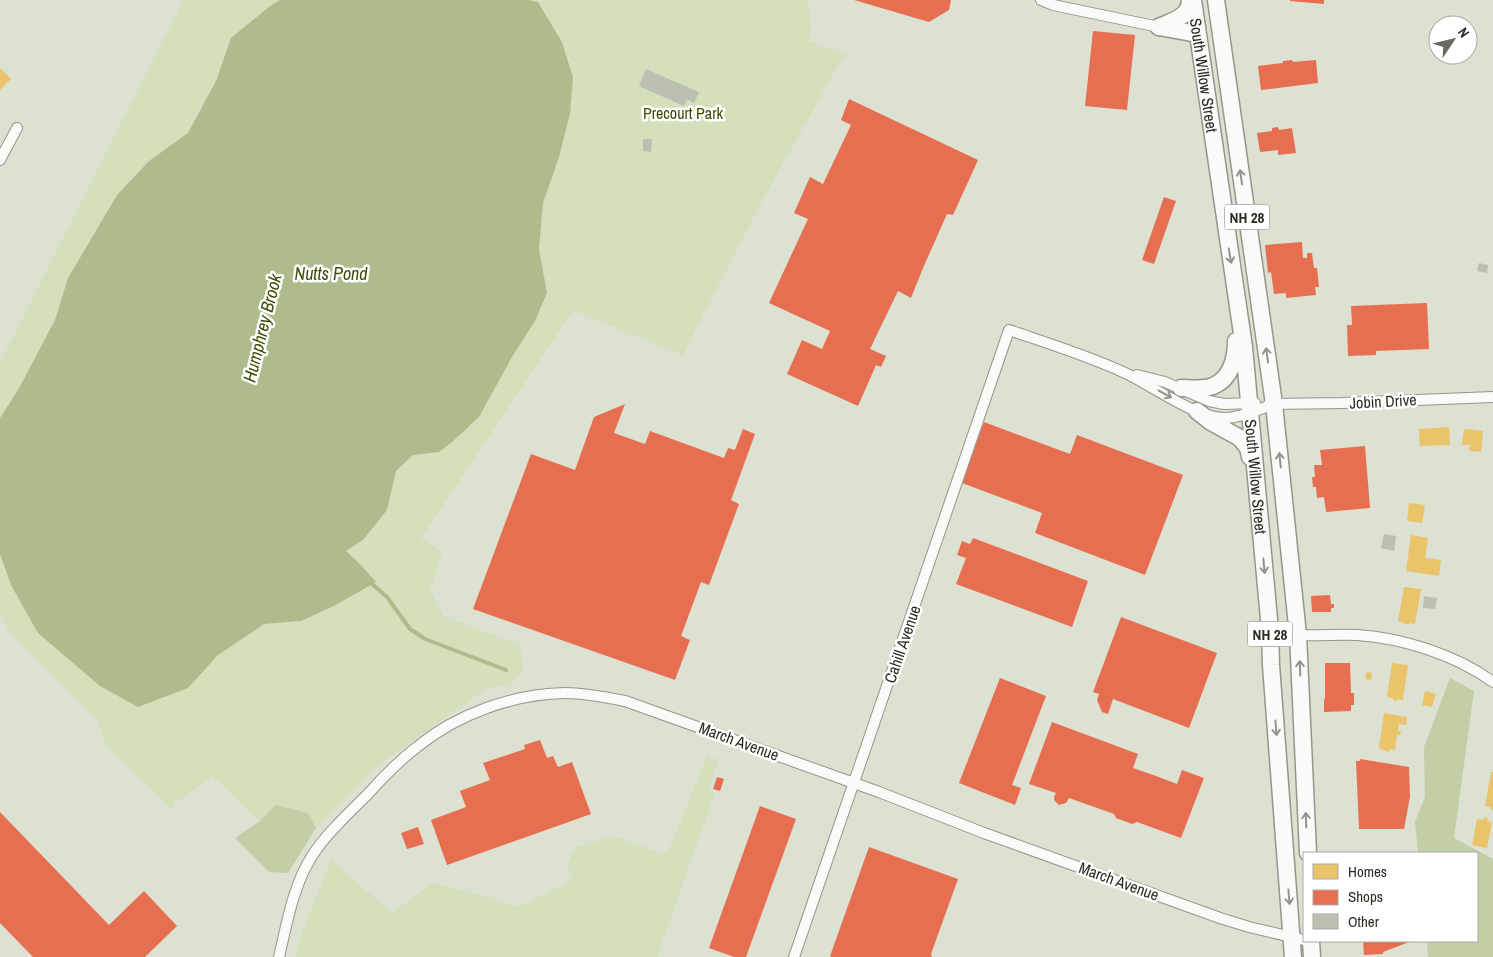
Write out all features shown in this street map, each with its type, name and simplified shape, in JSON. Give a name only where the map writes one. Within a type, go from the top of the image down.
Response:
[{"type":"main road","points":[[1159,27],[1184,14],[1188,10],[1191,0]]},
{"type":"main road","name":"South Willow Street","points":[[1191,0],[1244,347],[1270,630],[1271,666],[1303,919]]},
{"type":"main road","name":"South Willow Street","points":[[1216,0],[1274,404],[1298,635],[1308,852]]},
{"type":"main road","points":[[1159,27],[1197,34]]},
{"type":"main road","points":[[1181,388],[1214,386],[1231,370],[1235,360],[1236,349],[1235,292]]},
{"type":"main road","points":[[1197,411],[1245,443],[1256,481]]},
{"type":"main road","name":"South Willow Street","points":[[1293,957],[1306,943]]},
{"type":"street","points":[[1041,0],[1053,5],[1159,27]]},
{"type":"street","points":[[0,160],[18,128]]},
{"type":"street","name":"Cahill Avenue","points":[[794,957],[1009,330],[1122,371]]},
{"type":"street","points":[[1122,371],[1149,377],[1181,388],[1209,401],[1250,408]]},
{"type":"street","points":[[1122,371],[1197,411],[1212,416],[1225,418],[1250,408]]},
{"type":"street","name":"Jobin Drive","points":[[1250,408],[1274,404],[1493,398]]},
{"type":"street","points":[[1270,630],[1298,635],[1358,636],[1404,642],[1462,664],[1493,682]]},
{"type":"street","name":"March Avenue","points":[[279,957],[298,884],[312,857],[331,832],[395,765],[445,727],[472,714],[502,702],[532,696],[564,693],[595,695],[625,701],[674,717],[879,792],[984,833],[1220,918],[1306,943]]},
{"type":"green space","points":[[183,0],[280,0],[231,38],[216,81],[188,133],[149,161],[117,195],[68,277],[55,320],[18,390],[0,418],[0,363]]},
{"type":"green space","name":"Precourt Park","points":[[529,0],[808,0],[811,32],[808,41],[848,55],[839,64],[764,197],[683,355],[573,310],[421,538],[442,552],[430,590],[443,616],[520,645],[523,671],[511,684],[486,689],[382,762],[316,828],[308,813],[275,806],[260,821],[212,776],[183,798],[173,802],[174,811],[106,746],[98,721],[9,632],[0,612],[0,554],[11,585],[187,688],[218,655],[264,624],[301,621],[334,606],[375,582],[362,566],[346,552],[363,540],[387,510],[396,471],[413,455],[439,452],[512,357],[535,321],[547,294],[539,249],[543,203],[559,157],[573,77],[568,56],[555,29],[538,2]]},
{"type":"green space","points":[[707,756],[718,760],[710,788],[714,795],[657,957],[296,957],[303,930],[331,860],[392,913],[433,883],[518,907],[573,880],[567,864],[576,847],[614,836],[663,854],[669,850]]},
{"type":"shaded area","points":[[1450,678],[1474,691],[1454,838],[1493,859],[1493,957],[1428,957],[1427,942],[1478,942],[1478,852],[1418,852],[1415,822],[1425,797],[1424,747]]},
{"type":"shaded area","points":[[275,805],[308,813],[316,828],[288,873],[269,872],[235,838],[260,821]]},
{"type":"water","name":"Nutts Pond","points":[[280,0],[529,0],[538,2],[562,42],[573,77],[570,114],[559,157],[543,203],[539,249],[547,293],[535,321],[512,357],[479,417],[439,452],[413,455],[396,471],[387,510],[363,540],[346,551],[376,582],[334,606],[301,621],[264,624],[218,655],[188,688],[138,707],[100,686],[38,633],[11,585],[0,554],[0,418],[18,390],[55,320],[68,278],[117,195],[149,161],[188,133],[216,81],[231,38]]},
{"type":"building: Homes","points":[[0,68],[11,79],[0,90]]},
{"type":"building: Homes","points":[[1449,427],[1450,445],[1420,446],[1419,429]]},
{"type":"building: Homes","points":[[1464,429],[1483,431],[1481,452],[1469,451],[1470,445],[1462,445]]},
{"type":"building: Homes","points":[[1409,503],[1425,505],[1422,523],[1407,521]]},
{"type":"building: Homes","points":[[1411,535],[1428,538],[1425,558],[1441,560],[1439,576],[1406,571]]},
{"type":"building: Homes","points":[[1404,587],[1421,589],[1415,624],[1409,623],[1409,625],[1398,621]]},
{"type":"building: Homes","points":[[1392,663],[1408,665],[1403,700],[1397,699],[1397,701],[1387,697]]},
{"type":"building: Homes","points":[[1367,672],[1372,673],[1371,680],[1365,679]]},
{"type":"building: Homes","points":[[1425,691],[1436,694],[1432,707],[1422,705]]},
{"type":"building: Homes","points":[[1384,713],[1407,717],[1406,725],[1399,724],[1398,731],[1401,731],[1400,735],[1397,735],[1395,750],[1390,749],[1389,752],[1379,748]]},
{"type":"building: Homes","points":[[1491,772],[1493,772],[1493,810],[1491,810],[1491,807],[1485,806]]},
{"type":"building: Homes","points":[[1484,817],[1488,818],[1487,821],[1492,822],[1487,848],[1472,845],[1477,819],[1483,820]]},
{"type":"building: Shops","points":[[854,0],[951,0],[949,10],[929,22]]},
{"type":"building: Shops","points":[[1324,0],[1324,4],[1290,1]]},
{"type":"building: Shops","points":[[1093,31],[1135,35],[1127,110],[1085,106]]},
{"type":"building: Shops","points":[[1292,60],[1293,62],[1316,60],[1318,83],[1261,90],[1258,66]]},
{"type":"building: Shops","points":[[849,99],[978,160],[953,215],[947,214],[911,298],[898,291],[870,349],[886,356],[881,367],[876,365],[858,406],[787,374],[802,340],[822,349],[830,331],[769,303],[808,219],[794,213],[810,177],[823,184],[851,125],[841,120]]},
{"type":"building: Shops","points":[[1278,127],[1279,130],[1292,128],[1296,153],[1278,155],[1278,150],[1260,152],[1257,133],[1272,131],[1272,128]]},
{"type":"building: Shops","points":[[1164,197],[1176,201],[1154,264],[1142,260]]},
{"type":"building: Shops","points":[[1302,242],[1303,258],[1307,258],[1307,253],[1312,253],[1314,268],[1317,268],[1319,287],[1315,287],[1316,295],[1286,298],[1286,293],[1274,294],[1271,272],[1268,273],[1265,245]]},
{"type":"building: Shops","points":[[1427,303],[1429,349],[1376,351],[1376,355],[1348,356],[1347,325],[1352,325],[1351,306]]},
{"type":"building: Shops","points":[[625,404],[614,433],[645,444],[650,431],[724,458],[728,448],[735,450],[743,429],[755,434],[731,500],[739,504],[709,585],[701,582],[681,636],[690,640],[675,680],[473,609],[531,454],[575,470],[594,417]]},
{"type":"building: Shops","points":[[984,422],[1070,454],[1077,435],[1183,475],[1145,575],[1035,533],[1042,513],[962,483]]},
{"type":"building: Shops","points":[[1365,446],[1370,508],[1326,512],[1324,497],[1317,498],[1316,487],[1313,487],[1312,477],[1315,477],[1314,465],[1322,465],[1320,450]]},
{"type":"building: Shops","points":[[973,538],[1088,581],[1072,627],[956,584],[966,558],[957,555],[962,541],[970,544]]},
{"type":"building: Shops","points":[[1330,595],[1331,604],[1334,604],[1331,612],[1312,612],[1311,596]]},
{"type":"building: Shops","points":[[1121,617],[1217,653],[1189,728],[1113,699],[1108,714],[1102,712],[1097,700],[1099,694],[1093,692]]},
{"type":"building: Shops","points":[[1325,663],[1350,663],[1351,693],[1354,693],[1354,705],[1351,705],[1351,711],[1324,712]]},
{"type":"building: Shops","points":[[1000,678],[1046,696],[1012,785],[1021,788],[1015,805],[959,783]]},
{"type":"building: Shops","points":[[1052,722],[1138,754],[1133,768],[1177,784],[1182,770],[1204,778],[1181,838],[1137,822],[1132,824],[1116,818],[1114,814],[1069,798],[1066,803],[1059,805],[1054,800],[1056,793],[1029,784]]},
{"type":"building: Shops","points":[[540,740],[547,758],[553,756],[558,767],[572,762],[591,814],[447,865],[431,820],[466,807],[460,791],[490,780],[483,763],[525,749],[524,745]]},
{"type":"building: Shops","points":[[1360,759],[1409,767],[1410,797],[1404,829],[1359,829],[1356,761],[1360,761]]},
{"type":"building: Shops","points":[[717,777],[724,779],[720,791],[713,789]]},
{"type":"building: Shops","points":[[760,806],[796,819],[746,957],[734,957],[709,948]]},
{"type":"building: Shops","points":[[0,812],[109,925],[144,891],[177,926],[145,957],[33,957],[0,923]]},
{"type":"building: Shops","points":[[418,827],[424,844],[407,849],[401,833]]},
{"type":"building: Shops","points":[[869,847],[958,879],[931,954],[932,957],[830,956]]},
{"type":"building: Shops","points":[[1363,942],[1409,942],[1383,952],[1383,954],[1364,955]]},
{"type":"building: Other","points":[[646,69],[699,92],[694,103],[687,99],[684,106],[639,86]]},
{"type":"building: Other","points":[[643,139],[652,139],[651,152],[643,151]]},
{"type":"building: Other","points":[[1479,263],[1488,265],[1487,273],[1477,271]]},
{"type":"building: Other","points":[[1384,534],[1396,536],[1394,551],[1381,548]]},
{"type":"building: Other","points":[[1424,596],[1437,598],[1435,609],[1423,608]]},
{"type":"waterway","name":"Humphrey Brook","points":[[368,583],[372,584],[387,597],[410,629],[425,639],[506,670]]}]
